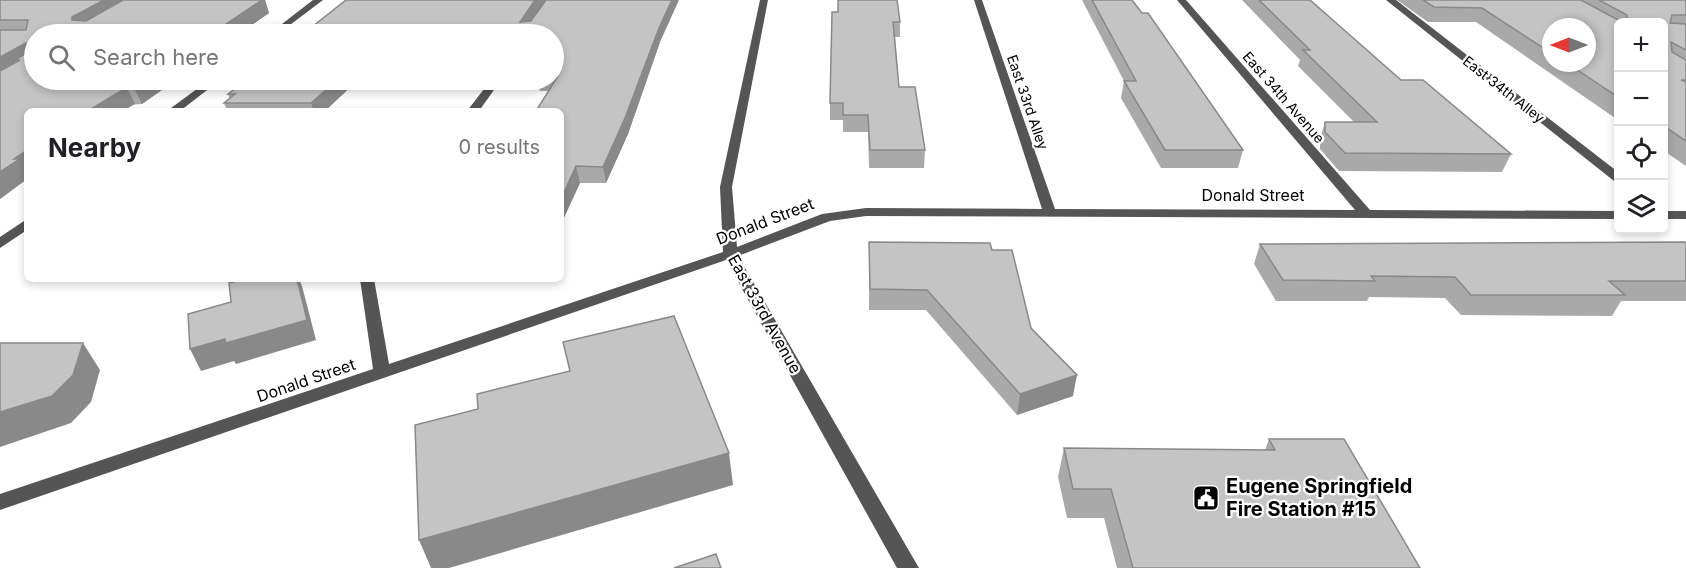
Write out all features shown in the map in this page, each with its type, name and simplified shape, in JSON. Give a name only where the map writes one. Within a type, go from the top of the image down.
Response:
[{"type":"street","points":[[287,24],[319,0]]},
{"type":"street","name":"East 33rd Avenue","points":[[764,0],[726,188],[730,254],[908,568]]},
{"type":"street","name":"East 33rd Alley","points":[[978,0],[1050,213]]},
{"type":"street","name":"East 34th Avenue","points":[[1181,0],[1365,213]]},
{"type":"street","name":"East 34th Alley","points":[[1390,0],[1614,175]]},
{"type":"street","points":[[177,108],[201,90]]},
{"type":"street","points":[[475,108],[489,90]]},
{"type":"street","name":"Donald Street","points":[[0,502],[730,254],[827,217],[866,212],[1614,215]]},
{"type":"street","points":[[1668,214],[1686,215]]},
{"type":"street","points":[[0,244],[24,225]]},
{"type":"street","points":[[367,282],[381,373]]},
{"type":"building","points":[[0,0],[104,0],[72,17],[72,20],[86,21],[123,0],[262,0],[226,24],[27,24],[28,20],[0,20]]},
{"type":"building","points":[[346,0],[535,0],[520,22],[531,21],[546,0],[672,0],[603,167],[576,166],[564,192],[564,108],[538,108],[549,90],[564,90],[564,24],[316,24]]},
{"type":"building","points":[[838,0],[897,0],[900,22],[893,22],[899,87],[915,87],[925,150],[870,150],[868,115],[843,115],[843,103],[830,103],[832,12],[838,12]]},
{"type":"building","points":[[1092,0],[1132,0],[1142,13],[1148,13],[1243,150],[1165,150],[1124,81],[1136,81]]},
{"type":"building","points":[[1259,0],[1310,0],[1401,80],[1423,80],[1511,154],[1345,153],[1325,132],[1325,122],[1377,122],[1303,50],[1310,50]]},
{"type":"building","points":[[1423,0],[1581,0],[1615,18],[1614,94],[1580,72],[1596,72],[1596,18],[1542,18],[1542,47],[1482,8],[1434,7]]},
{"type":"building","points":[[1599,0],[1686,0],[1686,15],[1672,15],[1670,23],[1686,24],[1686,50],[1671,42],[1672,52],[1686,60],[1686,80],[1681,80],[1686,82],[1686,141],[1668,129],[1668,18],[1627,18],[1627,15]]},
{"type":"building","points":[[0,30],[24,30],[24,44],[0,57]]},
{"type":"building","points":[[24,54],[24,90],[123,90],[93,108],[24,108],[24,152],[14,159],[20,159],[0,172],[0,71],[20,60],[15,60]]},
{"type":"building","points":[[233,90],[326,90],[311,103],[224,103],[235,94],[228,94]]},
{"type":"building","points":[[869,242],[990,243],[992,250],[1012,250],[1031,328],[1077,375],[1020,394],[927,290],[870,289]]},
{"type":"building","points":[[1685,242],[1686,281],[1609,281],[1625,295],[1471,295],[1455,277],[1371,276],[1375,281],[1283,280],[1260,244]]},
{"type":"building","points":[[298,282],[307,320],[226,343],[225,339],[190,349],[188,314],[231,302],[229,283]]},
{"type":"building","points":[[674,316],[729,453],[419,540],[415,425],[478,409],[477,394],[570,371],[563,342]]},
{"type":"building","points":[[0,343],[83,343],[73,375],[52,396],[0,412]]},
{"type":"building","name":"Eugene Springfield Fire Station #15","points":[[1269,439],[1344,439],[1420,568],[1133,568],[1111,489],[1073,489],[1064,448],[1275,450]]},
{"type":"building","points":[[716,554],[721,568],[674,568]]},
{"type":"place","name":"Eugene Springfield Fire Station #15","points":[[1206,498]]}]
